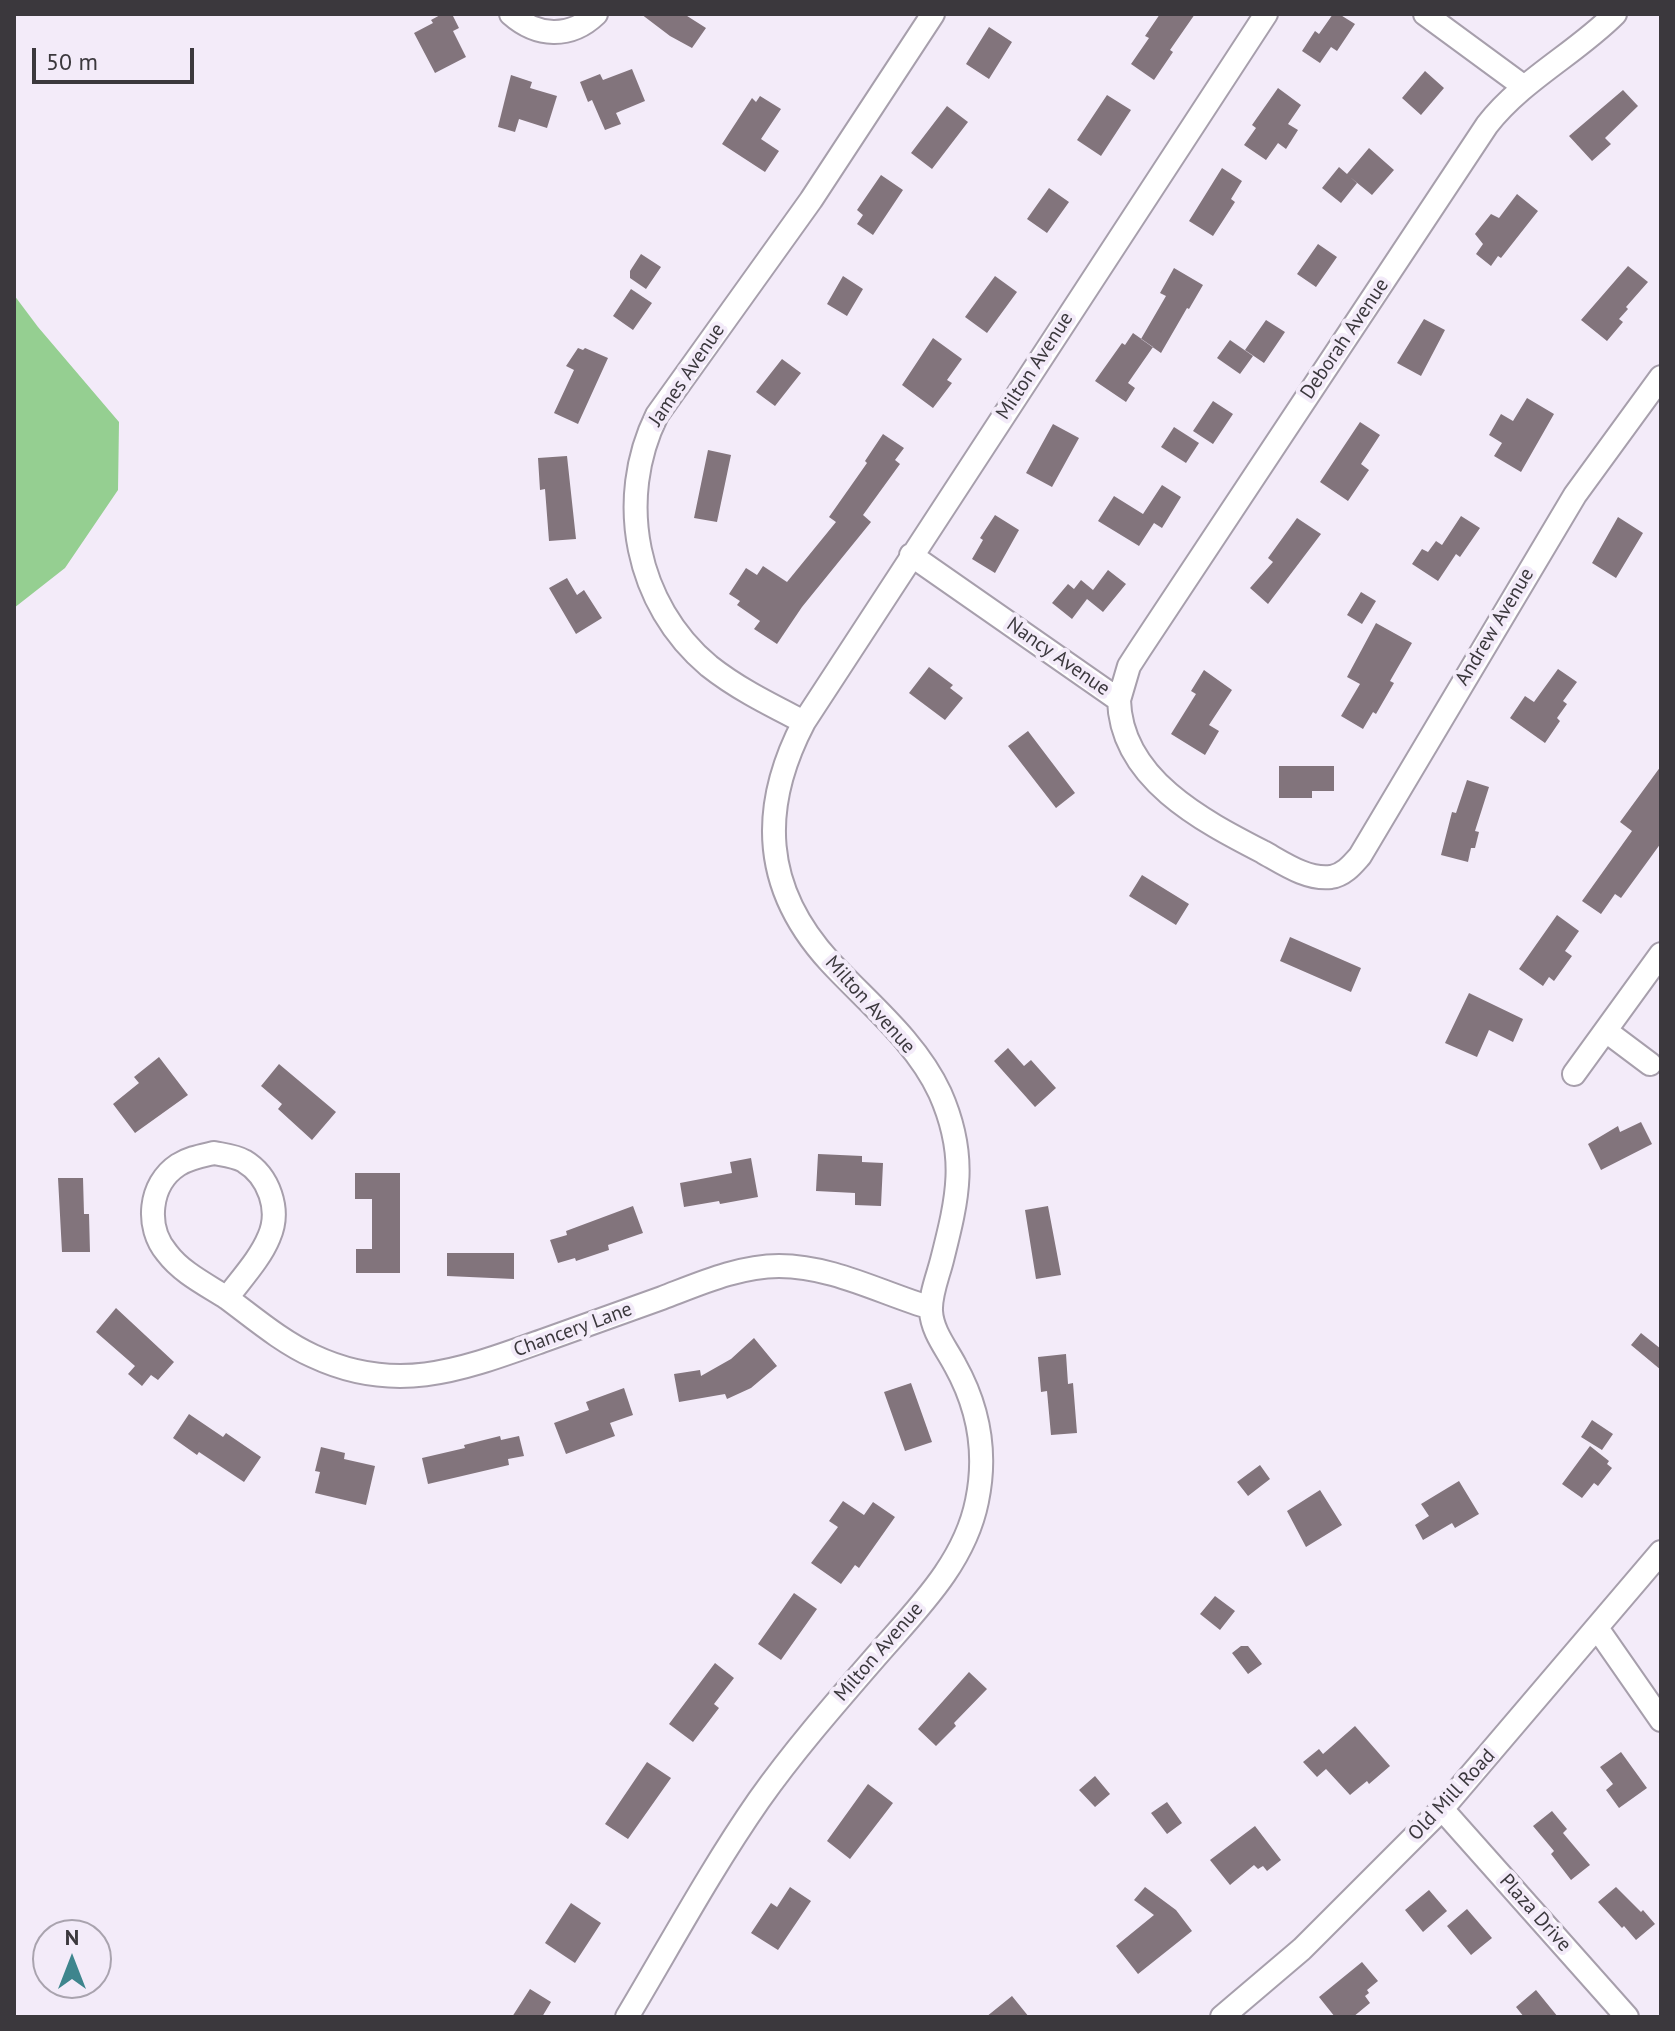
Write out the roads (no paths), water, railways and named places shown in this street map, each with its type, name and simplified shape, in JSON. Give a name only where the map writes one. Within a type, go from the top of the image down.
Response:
[{"type":"street","points":[[511,14],[534,30],[548,33],[581,26],[596,14]]},
{"type":"street","name":"James Avenue","points":[[804,722],[731,682],[708,665],[675,628],[661,606],[640,555],[634,510],[636,476],[647,436],[657,415],[811,200],[933,14]]},
{"type":"street","name":"Milton Avenue","points":[[627,2017],[759,1800],[819,1722],[940,1582],[962,1545],[981,1478],[979,1425],[973,1400],[933,1325],[931,1308],[954,1219],[959,1158],[953,1133],[939,1092],[929,1074],[890,1024],[827,959],[805,928],[782,882],[773,853],[772,821],[779,782],[804,722],[1266,14]]},
{"type":"street","points":[[1425,14],[1523,86]]},
{"type":"street","name":"Deborah Avenue","points":[[1119,700],[1129,666],[1487,125],[1523,86],[1574,51],[1615,14]]},
{"type":"street","name":"Andrew Avenue","points":[[1333,877],[1345,872],[1360,856],[1575,495],[1661,377]]},
{"type":"street","name":"Nancy Avenue","points":[[911,555],[1119,700],[1122,726],[1135,753],[1163,789],[1186,809],[1292,867],[1311,875],[1333,877]]},
{"type":"street","points":[[1574,1074],[1661,954]]},
{"type":"street","points":[[1606,1031],[1650,1064]]},
{"type":"street","name":"Chancery Lane","points":[[227,1298],[265,1247],[275,1213],[268,1186],[258,1173],[244,1161],[214,1153],[191,1158],[170,1171],[157,1190],[152,1218],[157,1238],[175,1262],[227,1298],[310,1355],[344,1368],[382,1377],[412,1377],[474,1366],[702,1283],[741,1271],[777,1266],[816,1269],[931,1308]]},
{"type":"street","name":"Old Mill Road","points":[[1222,2017],[1302,1949],[1442,1809],[1661,1552]]},
{"type":"street","points":[[1597,1628],[1661,1720]]},
{"type":"street","name":"Plaza Drive","points":[[1442,1809],[1627,2017]]}]
